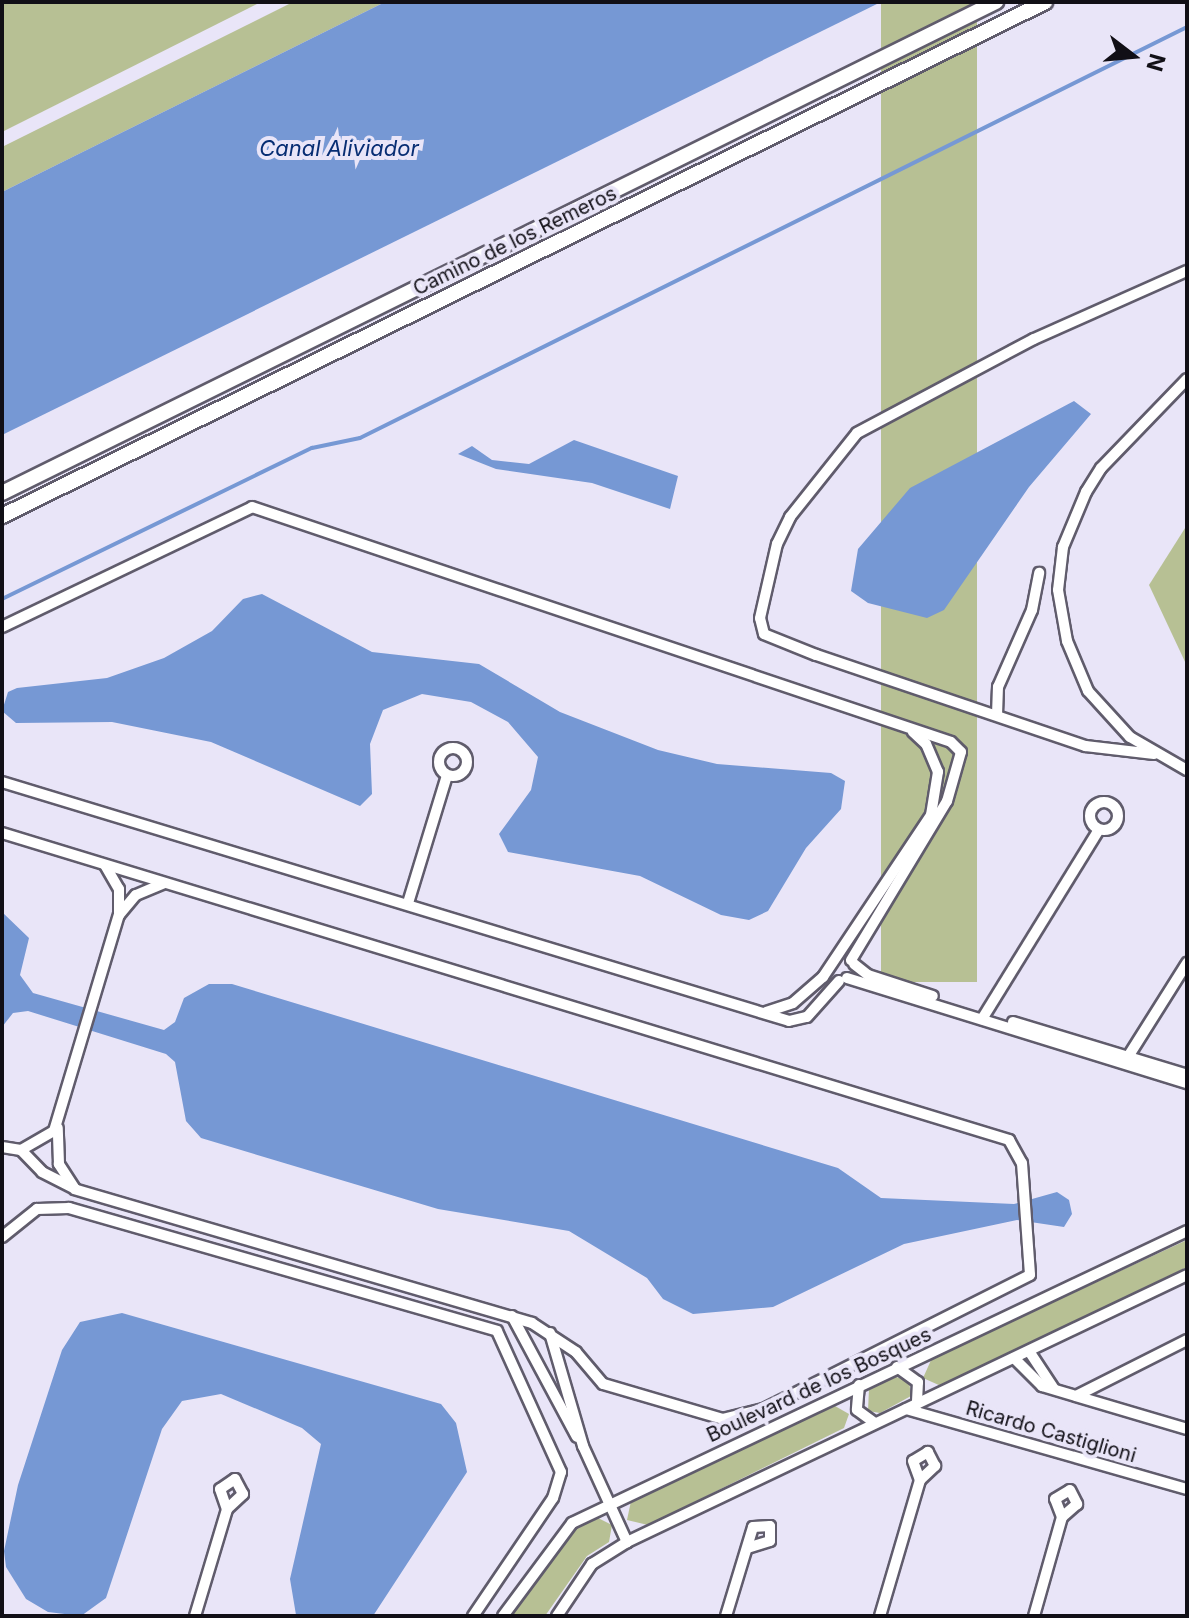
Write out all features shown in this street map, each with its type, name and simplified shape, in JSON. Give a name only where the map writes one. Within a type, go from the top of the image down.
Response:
[{"type":"main road","name":"Camino de los Remeros","points":[[2,493],[996,2]]},
{"type":"main road","name":"Camino de los Remeros","points":[[2,516],[1045,2]]},
{"type":"street","points":[[1154,754],[1085,746],[764,634],[760,618],[777,544],[790,517],[866,426],[1062,325],[1187,271]]},
{"type":"street","points":[[1187,379],[1101,468],[1075,514],[1060,564],[1061,616],[1074,664],[1107,717],[1154,754],[1187,770]]},
{"type":"street","points":[[2,627],[252,507],[951,742],[961,759],[931,831],[848,960],[828,971],[793,1003],[764,1012]]},
{"type":"street","points":[[997,715],[998,687],[1032,610],[1039,573]]},
{"type":"street","points":[[2,782],[764,1012],[803,1021],[843,979],[848,960],[934,806],[935,764],[926,744],[905,727]]},
{"type":"street","points":[[408,903],[446,779]]},
{"type":"street","points":[[2,833],[1009,1140],[1020,1152],[1030,1266],[1024,1283],[735,1418],[603,1384],[550,1333],[512,1316],[75,1189],[42,1172],[21,1150]]},
{"type":"street","points":[[984,1016],[1097,833]]},
{"type":"street","points":[[75,1189],[56,1153],[59,1120],[119,915],[119,889],[104,864]]},
{"type":"street","points":[[119,915],[136,895],[165,883]]},
{"type":"street","points":[[848,960],[868,975],[984,1016],[1126,1060],[1187,1075]]},
{"type":"street","points":[[1126,1060],[1187,963]]},
{"type":"street","points":[[828,971],[843,979],[984,1016]]},
{"type":"street","points":[[1126,1060],[1187,1083]]},
{"type":"street","points":[[2,1147],[21,1150],[48,1138],[59,1120]]},
{"type":"street","points":[[2,1237],[37,1209],[69,1208],[497,1331],[561,1472],[553,1498],[473,1616]]},
{"type":"street","name":"Boulevard de los Bosques","points":[[503,1616],[558,1535],[609,1505],[1187,1231]]},
{"type":"street","points":[[557,1616],[592,1564],[627,1542],[1187,1275]]},
{"type":"street","points":[[512,1316],[583,1446],[627,1542]]},
{"type":"street","points":[[550,1333],[583,1446]]},
{"type":"street","points":[[1076,1396],[1187,1340]]},
{"type":"street","points":[[1029,1351],[1055,1391]]},
{"type":"street","points":[[1014,1358],[1031,1380],[1055,1391],[1187,1429]]},
{"type":"street","points":[[897,1367],[918,1382],[917,1404]]},
{"type":"street","points":[[859,1385],[857,1410],[875,1423]]},
{"type":"street","name":"Ricardo Castiglioni","points":[[906,1409],[1187,1489]]},
{"type":"street","points":[[880,1616],[920,1480]]},
{"type":"street","points":[[195,1616],[227,1509]]},
{"type":"street","points":[[1034,1616],[1062,1517]]},
{"type":"street","points":[[726,1616],[750,1547]]},
{"type":"green space","points":[[2,2],[261,2],[2,132]]},
{"type":"green space","points":[[293,2],[385,2],[2,192],[2,147]]},
{"type":"green space","points":[[881,2],[977,2],[977,982],[881,982]]},
{"type":"green space","points":[[1187,525],[1187,666],[1149,585]]},
{"type":"green space","points":[[1187,1240],[1187,1267],[941,1386],[923,1378],[932,1358]]},
{"type":"green space","points":[[896,1377],[909,1381],[911,1396],[880,1413],[868,1411],[869,1389]]},
{"type":"green space","points":[[835,1406],[849,1414],[844,1428],[648,1525],[627,1520],[631,1501]]},
{"type":"green space","points":[[596,1517],[612,1525],[609,1542],[587,1556],[545,1616],[512,1616],[572,1529]]},
{"type":"water","name":"Canal Aliviador","points":[[385,2],[881,2],[2,435],[2,192]]},
{"type":"water","points":[[1074,401],[1091,414],[1029,487],[944,610],[927,618],[868,603],[851,591],[858,549],[910,488]]},
{"type":"water","points":[[574,440],[678,476],[670,509],[592,483],[496,469],[458,454],[472,446],[492,460],[529,464]]},
{"type":"water","points":[[262,594],[372,652],[479,664],[560,712],[658,750],[717,764],[831,773],[845,781],[841,809],[806,848],[768,911],[749,920],[721,915],[640,876],[508,852],[499,834],[531,790],[538,757],[508,722],[471,702],[422,694],[383,710],[370,744],[372,794],[360,806],[211,742],[112,722],[16,723],[2,711],[8,692],[17,688],[107,678],[164,658],[212,631],[243,599]]},
{"type":"water","points":[[2,912],[29,938],[20,975],[33,993],[164,1030],[175,1022],[184,998],[209,984],[232,984],[838,1168],[881,1198],[1014,1204],[1057,1192],[1069,1200],[1072,1214],[1064,1227],[1017,1220],[904,1244],[773,1307],[693,1314],[663,1299],[647,1278],[569,1231],[438,1209],[201,1138],[186,1121],[175,1062],[166,1054],[28,1011],[13,1013],[2,1027]]},
{"type":"water","points":[[122,1313],[441,1404],[456,1423],[467,1472],[373,1616],[296,1615],[290,1579],[321,1444],[302,1428],[221,1394],[182,1401],[162,1429],[106,1598],[81,1616],[48,1612],[26,1599],[6,1567],[4,1551],[18,1485],[62,1350],[80,1322]]},
{"type":"waterway","points":[[2,599],[312,448],[360,438],[1187,27]]}]
